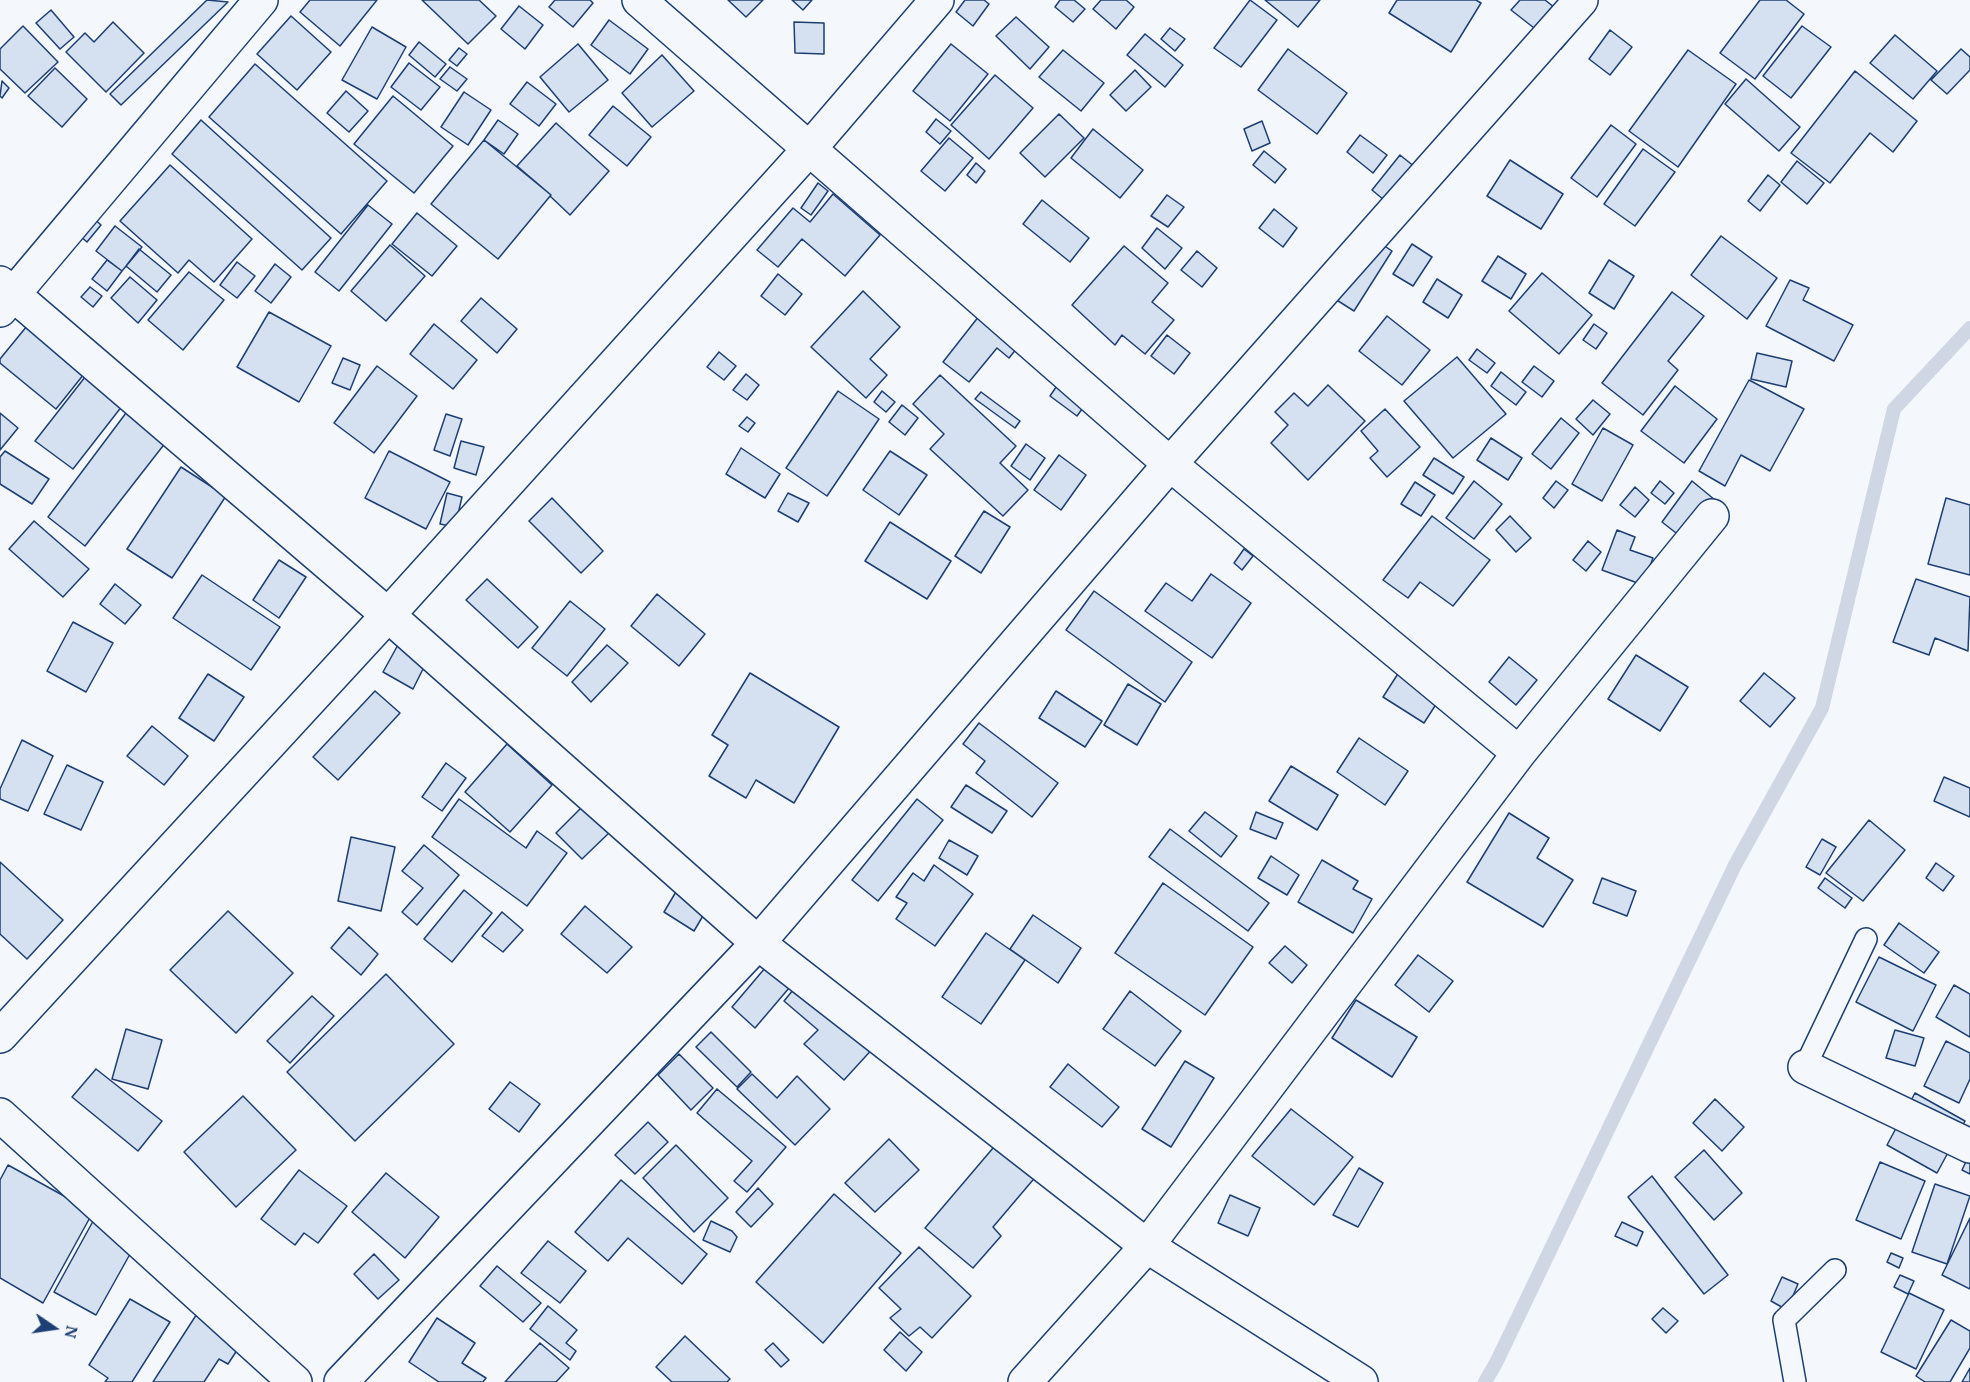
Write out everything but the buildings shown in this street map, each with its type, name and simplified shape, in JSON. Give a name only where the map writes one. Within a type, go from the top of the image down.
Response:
[{"type":"street","points":[[261,0],[4,296],[388,615],[758,943],[1147,1246],[1361,1382]]},
{"type":"street","points":[[639,0],[1170,464],[1519,753]]},
{"type":"street","points":[[0,1036],[388,615],[810,148],[937,0]]},
{"type":"street","points":[[341,1382],[758,943],[1170,464],[1581,0]]},
{"type":"street","points":[[1025,1382],[1147,1246],[1519,753],[1712,516]]},
{"type":"street","points":[[1805,1067],[1970,1146]]},
{"type":"street","points":[[0,1115],[295,1382]]},
{"type":"lane","points":[[1805,1067],[1866,939]]},
{"type":"lane","points":[[1795,1382],[1784,1320],[1835,1270]]},
{"type":"waterway","points":[[1485,1382],[1735,865],[1822,708],[1894,409],[1970,328]]}]
